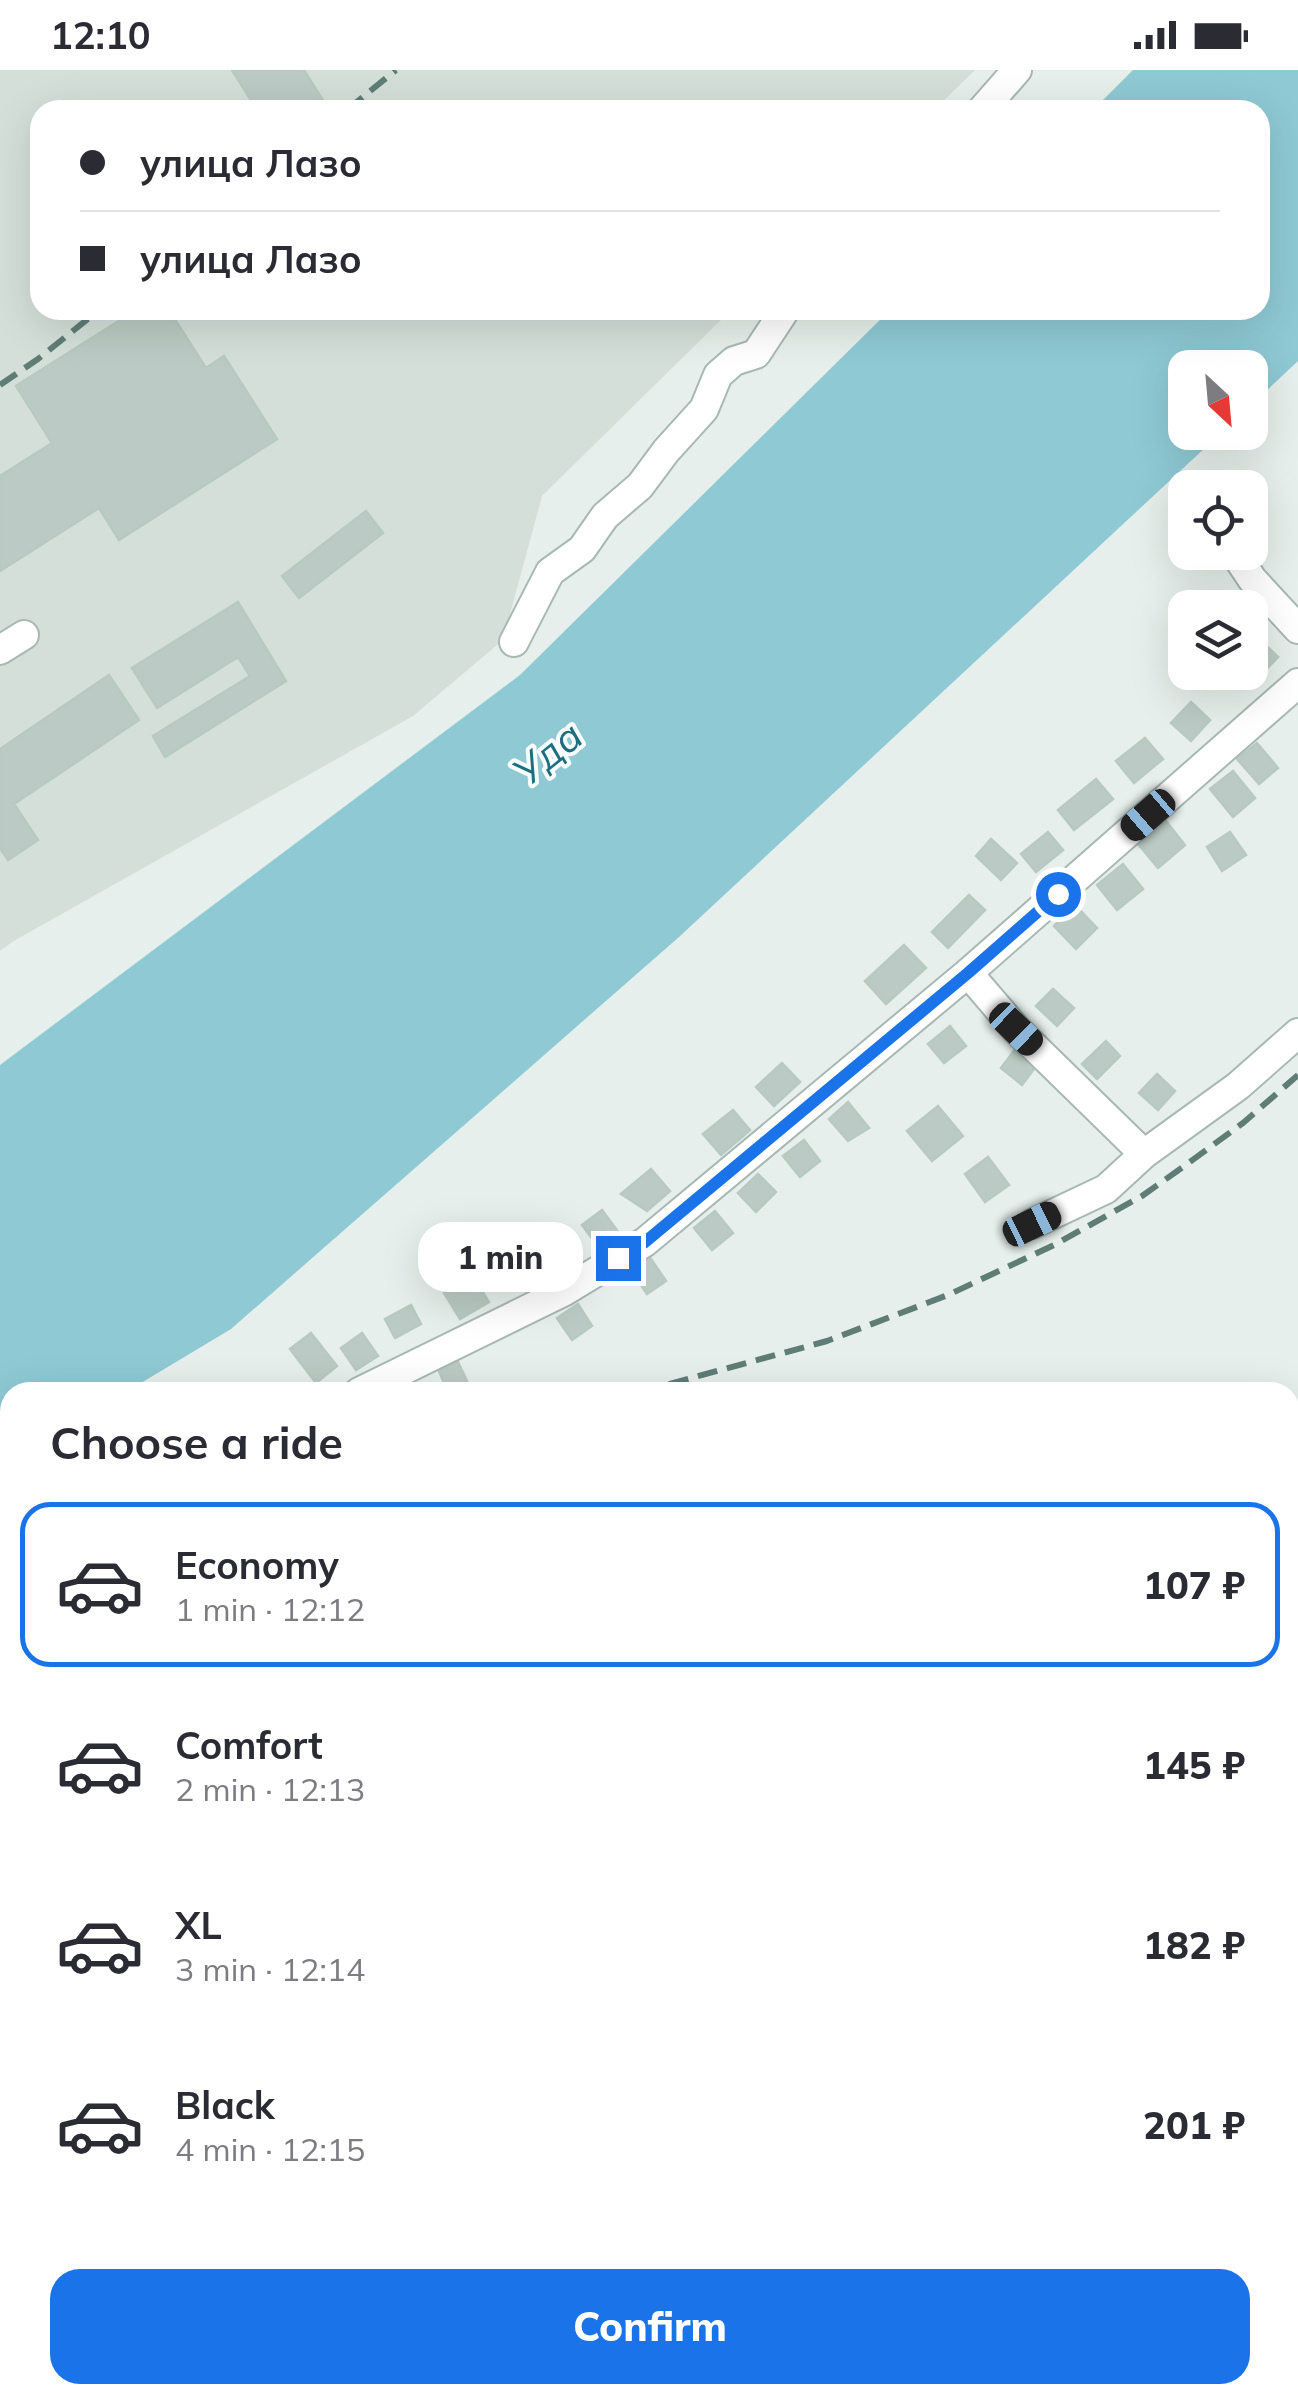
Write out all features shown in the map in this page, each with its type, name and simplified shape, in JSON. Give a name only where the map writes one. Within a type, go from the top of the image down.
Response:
[{"type":"street","points":[[991,100],[1018,70]]},
{"type":"street","points":[[514,642],[550,572],[582,549],[605,516],[640,486],[704,409],[718,375],[734,361],[756,354],[779,320]]},
{"type":"street","points":[[1246,570],[1298,628]]},
{"type":"street","points":[[0,650],[24,634]]},
{"type":"street","points":[[379,1382],[562,1292],[645,1242],[968,973],[1298,683]]},
{"type":"street","points":[[968,973],[1016,1029],[1144,1154]]},
{"type":"street","points":[[1032,1224],[1106,1189],[1144,1154],[1238,1086],[1298,1032]]},
{"type":"shaded area","points":[[0,70],[975,70],[944,100],[30,100],[30,320],[721,320],[542,496],[503,640],[413,716],[0,951]]},
{"type":"water","name":"Уда","points":[[1133,70],[1298,70],[1298,361],[1268,389],[1268,350],[1168,350],[1168,450],[1203,450],[1181,470],[1168,470],[1168,482],[679,937],[231,1329],[143,1382],[0,1382],[0,1065],[520,675],[880,320],[1270,320],[1270,100],[1103,100]]},
{"type":"building","points":[[232,70],[304,70],[323,100],[251,100]]},
{"type":"building","points":[[120,320],[175,320],[206,368],[224,356],[277,439],[119,540],[99,508],[0,571],[0,476],[52,443],[16,386]]},
{"type":"building","points":[[366,511],[383,533],[299,598],[282,576]]},
{"type":"building","points":[[238,602],[286,681],[165,757],[153,736],[250,676],[238,657],[157,708],[132,668]]},
{"type":"building","points":[[1268,647],[1278,657],[1268,667]]},
{"type":"building","points":[[109,675],[139,720],[14,804],[38,840],[8,860],[0,848],[0,749]]},
{"type":"building","points":[[1191,702],[1210,720],[1191,741],[1171,723]]},
{"type":"building","points":[[1145,738],[1163,759],[1134,783],[1116,761]]},
{"type":"building","points":[[1257,743],[1278,768],[1259,784],[1237,759]]},
{"type":"building","points":[[1233,771],[1255,798],[1233,817],[1210,789]]},
{"type":"building","points":[[1096,779],[1113,799],[1074,830],[1058,810]]},
{"type":"building","points":[[1166,821],[1185,845],[1158,868],[1138,844]]},
{"type":"building","points":[[1048,832],[1063,850],[1036,872],[1021,854]]},
{"type":"building","points":[[1230,832],[1246,855],[1222,871],[1207,847]]},
{"type":"building","points":[[991,839],[1017,863],[1001,880],[976,856]]},
{"type":"building","points":[[1123,864],[1143,889],[1117,910],[1097,885]]},
{"type":"building","points":[[969,895],[985,910],[948,948],[932,932]]},
{"type":"building","points":[[1075,905],[1097,928],[1076,949],[1054,926]]},
{"type":"building","points":[[904,945],[926,968],[886,1004],[865,981]]},
{"type":"building","points":[[1053,989],[1074,1008],[1057,1026],[1036,1006]]},
{"type":"building","points":[[950,1026],[966,1046],[944,1063],[928,1044]]},
{"type":"building","points":[[1106,1041],[1120,1056],[1097,1079],[1082,1064]]},
{"type":"building","points":[[1016,1048],[1037,1065],[1022,1085],[1001,1068]]},
{"type":"building","points":[[782,1063],[800,1082],[774,1106],[756,1087]]},
{"type":"building","points":[[1157,1074],[1175,1091],[1158,1110],[1139,1093]]},
{"type":"building","points":[[848,1102],[869,1128],[848,1141],[829,1119]]},
{"type":"building","points":[[938,1106],[963,1136],[932,1161],[907,1131]]},
{"type":"building","points":[[733,1110],[750,1130],[721,1155],[703,1134]]},
{"type":"building","points":[[804,1140],[820,1161],[800,1177],[783,1156]]},
{"type":"building","points":[[988,1157],[1009,1185],[985,1202],[965,1174]]},
{"type":"building","points":[[651,1169],[670,1191],[647,1211],[621,1194]]},
{"type":"building","points":[[758,1174],[776,1192],[756,1212],[738,1193]]},
{"type":"building","points":[[602,1210],[619,1233],[599,1248],[582,1225]]},
{"type":"building","points":[[715,1211],[733,1233],[712,1250],[694,1228]]},
{"type":"building","points":[[562,1243],[576,1261],[555,1277],[542,1259]]},
{"type":"building","points":[[649,1256],[666,1281],[647,1294],[630,1269]]},
{"type":"building","points":[[473,1276],[489,1302],[460,1319],[444,1293]]},
{"type":"building","points":[[578,1304],[592,1326],[572,1340],[557,1318]]},
{"type":"building","points":[[411,1305],[421,1324],[395,1338],[385,1319]]},
{"type":"building","points":[[311,1333],[337,1366],[315,1382],[290,1349]]},
{"type":"building","points":[[362,1333],[378,1356],[356,1370],[341,1348]]},
{"type":"building","points":[[458,1362],[467,1381],[444,1382],[439,1371]]},
{"type":"railway","points":[[359,100],[396,70]]},
{"type":"railway","points":[[0,385],[87,320]]},
{"type":"railway","points":[[677,1382],[827,1341],[948,1295],[1054,1245],[1142,1196],[1243,1123],[1298,1075]]},
{"type":"route","points":[[618,1258],[645,1242],[1058,894]]}]
